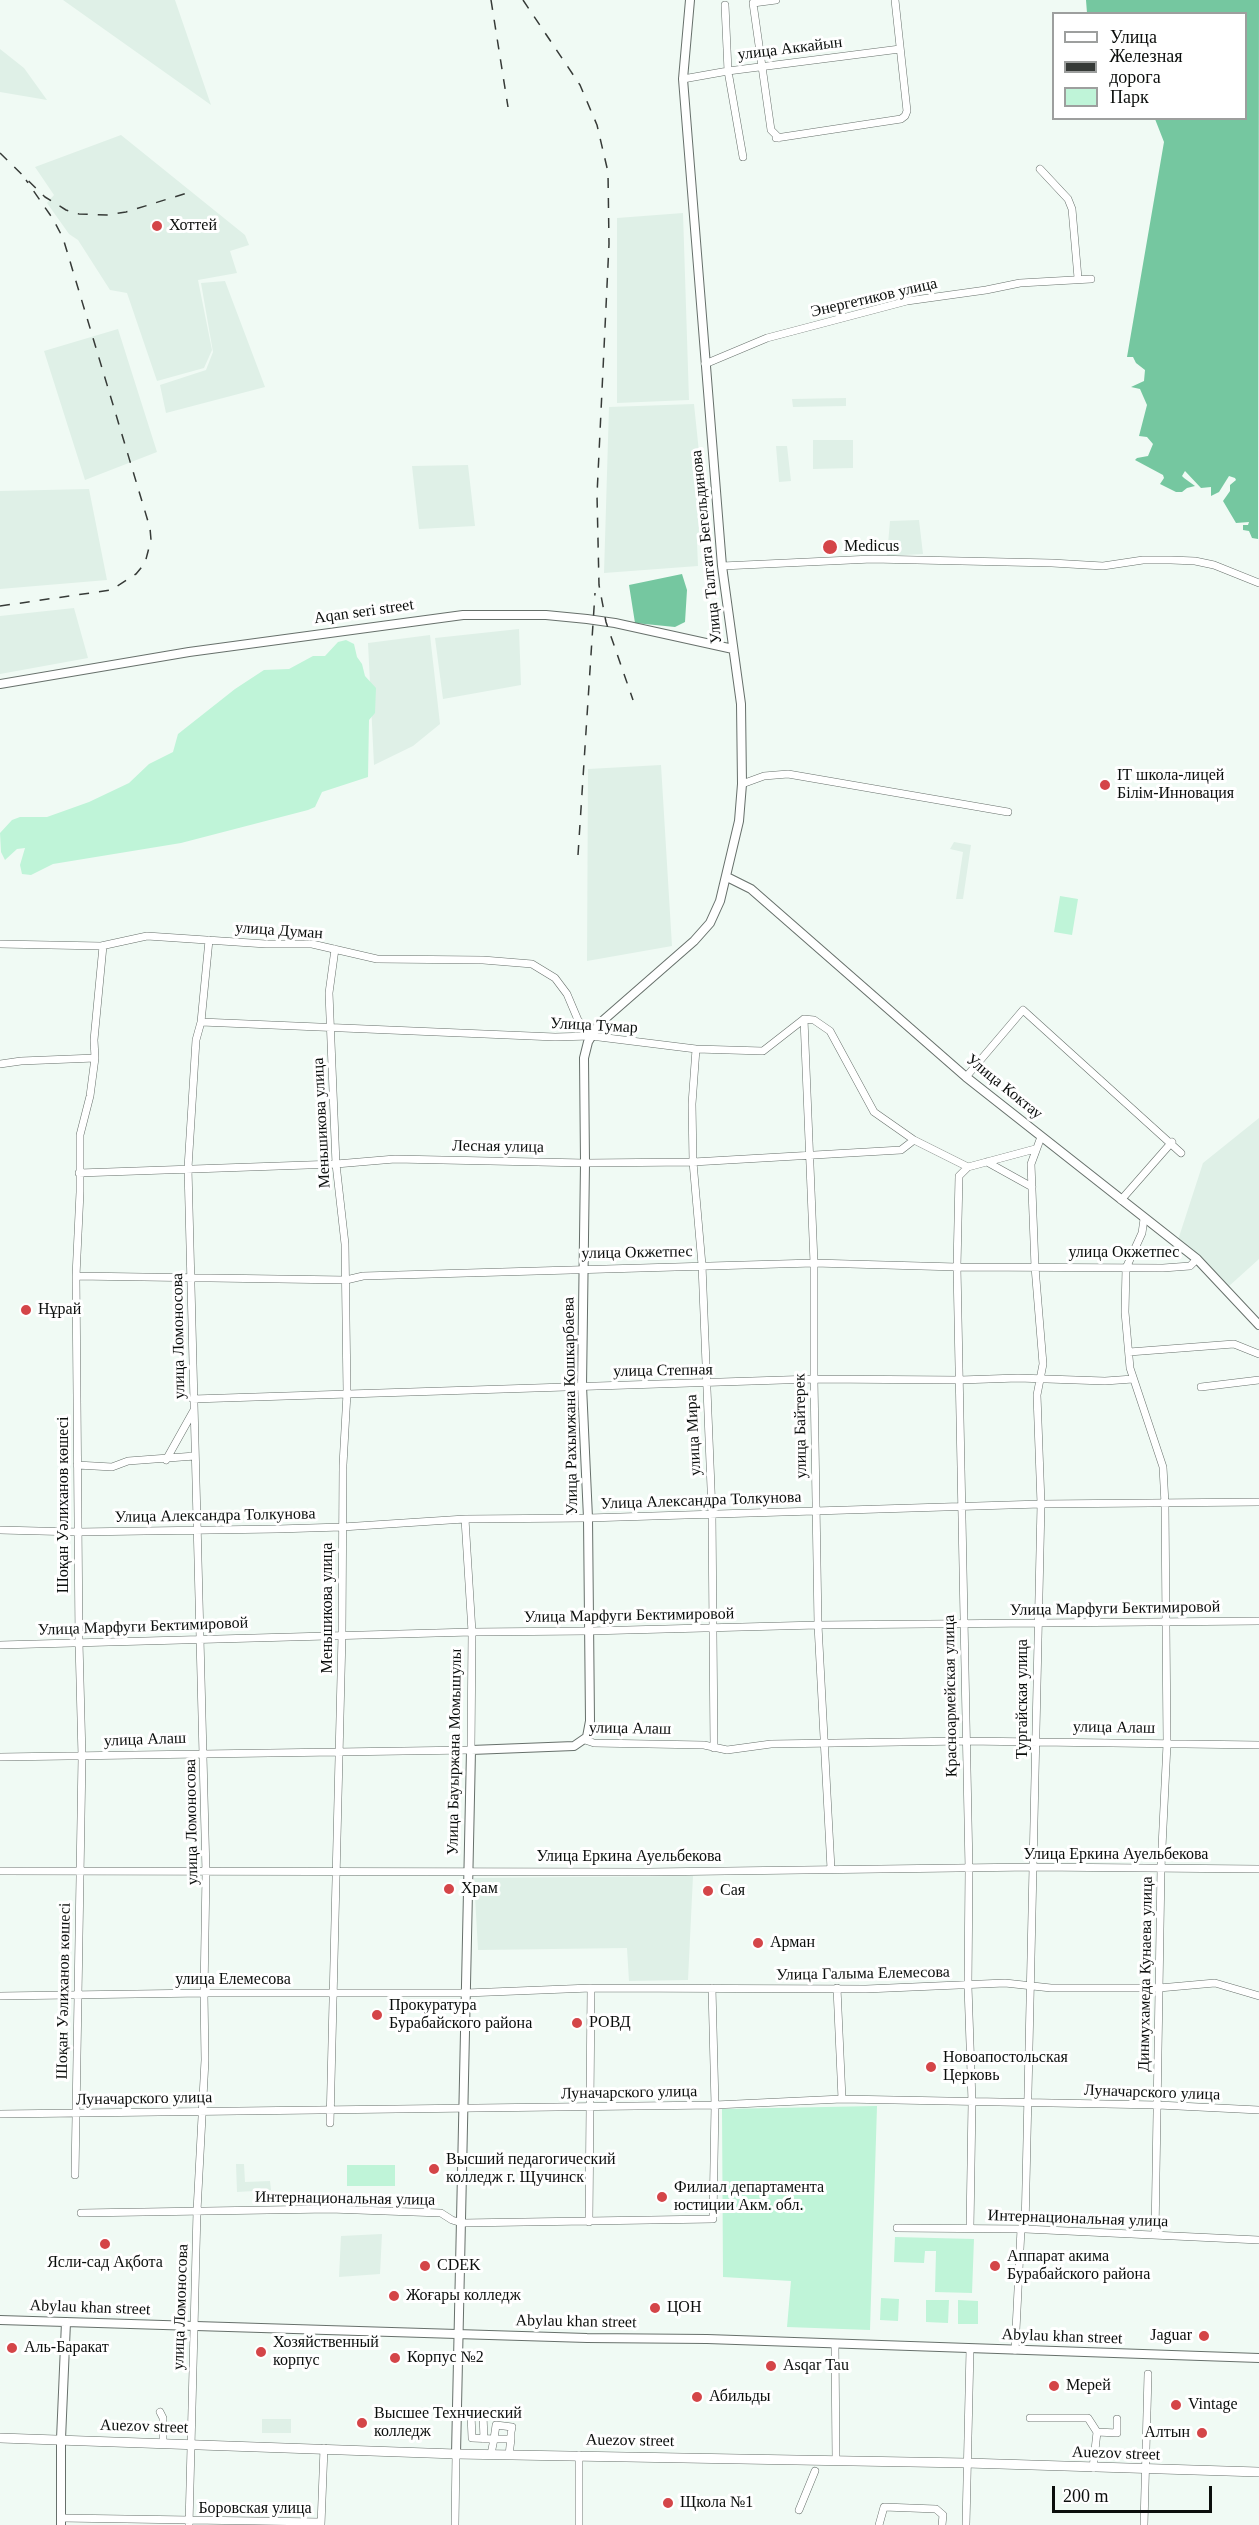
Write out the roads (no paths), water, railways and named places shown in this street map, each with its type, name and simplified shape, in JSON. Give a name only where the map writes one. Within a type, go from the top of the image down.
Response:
[{"type":"main road","name":"Auezov street","points":[[0,2438],[456,2454],[836,2460],[1259,2472]]},
{"type":"street","name":"Улица Талгата Бегельдинова","points":[[591,1036],[599,1024],[694,941],[710,923],[718,908],[727,877],[739,821],[742,784],[741,704],[722,566],[683,79],[690,0]]},
{"type":"street","points":[[776,0],[753,3],[771,130],[778,138],[901,120],[907,111],[895,0]]},
{"type":"street","points":[[725,5],[728,71],[743,157]]},
{"type":"street","name":"улица Аккайын","points":[[683,79],[900,49]]},
{"type":"street","points":[[1040,169],[1068,199],[1072,209],[1078,278]]},
{"type":"street","name":"Энергетиков улица","points":[[705,364],[767,338],[907,301],[986,290],[1020,282],[1091,279]]},
{"type":"street","points":[[722,566],[872,559],[1103,566],[1143,560],[1171,560],[1214,565],[1259,583]]},
{"type":"street","name":"Aqan seri street","points":[[0,684],[189,652],[463,615],[546,615],[587,619],[615,623],[733,650]]},
{"type":"street","points":[[742,784],[764,776],[788,774],[1008,812]]},
{"type":"street","name":"Улица Коктау","points":[[727,877],[751,889],[966,1077],[1197,1259],[1259,1325]]},
{"type":"street","name":"улица Думан","points":[[0,944],[103,946],[147,936],[312,944],[377,959],[483,960],[532,964],[555,978],[567,994],[578,1020],[591,1036]]},
{"type":"street","name":"улица Ломоносова","points":[[189,2523],[197,2211],[205,2060],[206,1873],[188,1168],[196,1040],[201,1022],[208,940]]},
{"type":"street","name":"Шоқан Уәлиханов көшесі","points":[[75,2175],[82,1756],[76,1276],[80,1135],[90,1096],[95,1058],[94,1040],[103,946]]},
{"type":"street","name":"Меньшикова улица","points":[[330,2123],[338,1872],[342,1527],[347,1393],[345,1244],[336,1164],[329,993],[335,949]]},
{"type":"street","points":[[966,1077],[1023,1010],[1172,1142],[1181,1153]]},
{"type":"street","points":[[804,1019],[814,1020],[831,1031],[874,1112],[914,1140],[968,1167],[1035,1149]]},
{"type":"street","name":"Улица Тумар","points":[[201,1022],[555,1037],[591,1036],[696,1049],[763,1051],[804,1019]]},
{"type":"street","name":"улица Байтерек","points":[[804,1019],[814,1263],[818,1625],[831,1869]]},
{"type":"street","name":"Улица Рахымжана Кошкарбаева","points":[[585,1740],[590,1721],[588,1518],[582,1386],[584,1058],[591,1036]]},
{"type":"street","name":"улица Мира","points":[[696,1049],[692,1104],[693,1162],[702,1265],[712,1513],[714,1748]]},
{"type":"street","points":[[0,1064],[95,1058]]},
{"type":"street","name":"Тургайская улица","points":[[1015,2350],[1028,2104],[1041,1504],[1037,1395],[1043,1346],[1035,1267],[1031,1164],[1041,1137]]},
{"type":"street","name":"Лесная улица","points":[[79,1173],[336,1164],[395,1159],[585,1163],[693,1162],[901,1150],[914,1140]]},
{"type":"street","points":[[1120,1200],[1172,1142]]},
{"type":"street","points":[[987,1162],[1032,1186]]},
{"type":"street","name":"Красноармейская улица","points":[[968,1167],[959,1176],[957,1267],[969,1869],[968,1986],[972,2102],[970,2228]]},
{"type":"street","name":"Динмухамеда Кунаева улица","points":[[1144,1219],[1142,1233],[1126,1268],[1125,1312],[1133,1379],[1143,1400],[1163,1467],[1165,1504],[1167,1744],[1161,1868],[1155,2235]]},
{"type":"street","name":"улица Окжетпес","points":[[76,1276],[346,1280],[363,1276],[814,1263],[957,1267],[1183,1267],[1190,1266],[1197,1259]]},
{"type":"street","points":[[1129,1352],[1234,1344],[1259,1354]]},
{"type":"street","name":"улица Степная","points":[[193,1399],[814,1379],[1018,1378],[1105,1381],[1133,1379]]},
{"type":"street","points":[[1201,1387],[1259,1380]]},
{"type":"street","points":[[166,1460],[194,1410]]},
{"type":"street","points":[[77,1465],[112,1467],[128,1461],[166,1460],[195,1456]]},
{"type":"street","name":"Улица Александра Толкунова","points":[[0,1530],[196,1531],[342,1527],[465,1519],[588,1518],[1041,1504],[1259,1502]]},
{"type":"street","name":"Улица Бауыржана Момышулы","points":[[456,2454],[471,1750],[472,1632],[465,1519]]},
{"type":"street","name":"Улица Марфуги Бектимировой","points":[[0,1645],[201,1638],[713,1627],[1259,1621]]},
{"type":"street","points":[[704,1745],[714,1738]]},
{"type":"street","name":"улица Алаш","points":[[0,1756],[568,1748],[585,1740],[594,1743],[704,1745],[740,1750],[771,1744],[966,1740],[1259,1745]]},
{"type":"street","name":"Улица Еркина Ауельбекова","points":[[0,1871],[80,1873],[468,1870],[649,1872],[1034,1867],[1259,1869]]},
{"type":"street","name":"Улица Галыма Елемесова","points":[[466,1993],[591,1988],[837,1988],[968,1986],[1005,1983],[1051,1988],[1159,1988],[1215,1983],[1259,1996]]},
{"type":"street","points":[[589,2222],[591,1988]]},
{"type":"street","points":[[712,1988],[715,2105]]},
{"type":"street","points":[[837,1988],[842,2099]]},
{"type":"street","points":[[1250,1994],[1259,1990]]},
{"type":"street","name":"улица Елемесова","points":[[0,1996],[204,1992],[466,1993]]},
{"type":"street","name":"Луначарского улица","points":[[0,2114],[715,2105],[842,2099],[1158,2105],[1259,2110]]},
{"type":"street","name":"Интернациональная улица","points":[[81,2213],[330,2209],[441,2213],[462,2223],[713,2219],[715,2105]]},
{"type":"street","name":"Интернациональная улица","points":[[897,2228],[1023,2229],[1259,2240]]},
{"type":"street","name":"Abylau khan street","points":[[0,2320],[1259,2358]]},
{"type":"street","points":[[61,2522],[61,2439],[66,2322]]},
{"type":"street","points":[[835,2344],[836,2460]]},
{"type":"street","points":[[966,2525],[970,2349]]},
{"type":"street","points":[[1144,2525],[1148,2374]]},
{"type":"street","points":[[160,2412],[163,2418],[163,2442]]},
{"type":"street","points":[[1030,2418],[1089,2418],[1097,2433],[1093,2468]]},
{"type":"street","points":[[1097,2433],[1117,2433],[1117,2419]]},
{"type":"street","points":[[491,2454],[496,2425],[512,2427],[509,2454]]},
{"type":"street","points":[[484,2439],[511,2439]]},
{"type":"street","points":[[321,2524],[324,2448]]},
{"type":"street","points":[[455,2525],[456,2454]]},
{"type":"street","points":[[579,2456],[579,2525]]},
{"type":"street","points":[[799,2510],[814,2471]]},
{"type":"street","points":[[879,2525],[884,2507],[936,2509],[943,2515],[942,2525]]},
{"type":"street","name":"Боровская улица","points":[[61,2522],[321,2524]]},
{"type":"railway","points":[[491,0],[508,107]]},
{"type":"railway","points":[[523,0],[580,85],[597,125],[608,172],[609,244],[597,495],[599,585],[606,622],[633,700]]},
{"type":"railway","points":[[0,153],[45,197],[66,210],[79,214],[107,215],[126,212],[187,193]]},
{"type":"railway","points":[[0,606],[111,590],[136,574],[145,563],[151,540],[150,528],[63,238],[26,180]]},
{"type":"railway","points":[[578,855],[595,593]]},
{"type":"place","name":"Хоттей","points":[[157,226]]},
{"type":"place","name":"Medicus","points":[[830,547]]},
{"type":"place","name":"IT школа-лицей Білім-Инновация","points":[[1105,785]]},
{"type":"place","name":"Нұрай","points":[[26,1310]]},
{"type":"place","name":"Храм","points":[[449,1889]]},
{"type":"place","name":"Сая","points":[[708,1891]]},
{"type":"place","name":"Арман","points":[[758,1943]]},
{"type":"place","name":"Прокуратура Бурабайского района","points":[[377,2015]]},
{"type":"place","name":"РОВД","points":[[577,2023]]},
{"type":"place","name":"Новоапостольская Церковь","points":[[931,2067]]},
{"type":"place","name":"Высший педагогический колледж г. Щучинск","points":[[434,2169]]},
{"type":"place","name":"Филиал департамента юстиции Акм. обл.","points":[[662,2197]]},
{"type":"place","name":"Ясли-сад Ақбота","points":[[105,2244]]},
{"type":"place","name":"CDEK","points":[[425,2266]]},
{"type":"place","name":"Аппарат акима Бурабайского района","points":[[995,2266]]},
{"type":"place","name":"Жоғары колледж","points":[[394,2296]]},
{"type":"place","name":"ЦОН","points":[[655,2308]]},
{"type":"place","name":"Jaguar","points":[[1204,2336]]},
{"type":"place","name":"Аль-Баракат","points":[[12,2348]]},
{"type":"place","name":"Хозяйственный корпус","points":[[261,2352]]},
{"type":"place","name":"Корпус №2","points":[[395,2358]]},
{"type":"place","name":"Asqar Tau","points":[[771,2366]]},
{"type":"place","name":"Мерей","points":[[1054,2386]]},
{"type":"place","name":"Абильды","points":[[697,2397]]},
{"type":"place","name":"Vintage","points":[[1176,2405]]},
{"type":"place","name":"Высшее Технчиеский колледж","points":[[362,2423]]},
{"type":"place","name":"Алтын","points":[[1202,2433]]},
{"type":"place","name":"Щкола №1","points":[[668,2503]]}]
